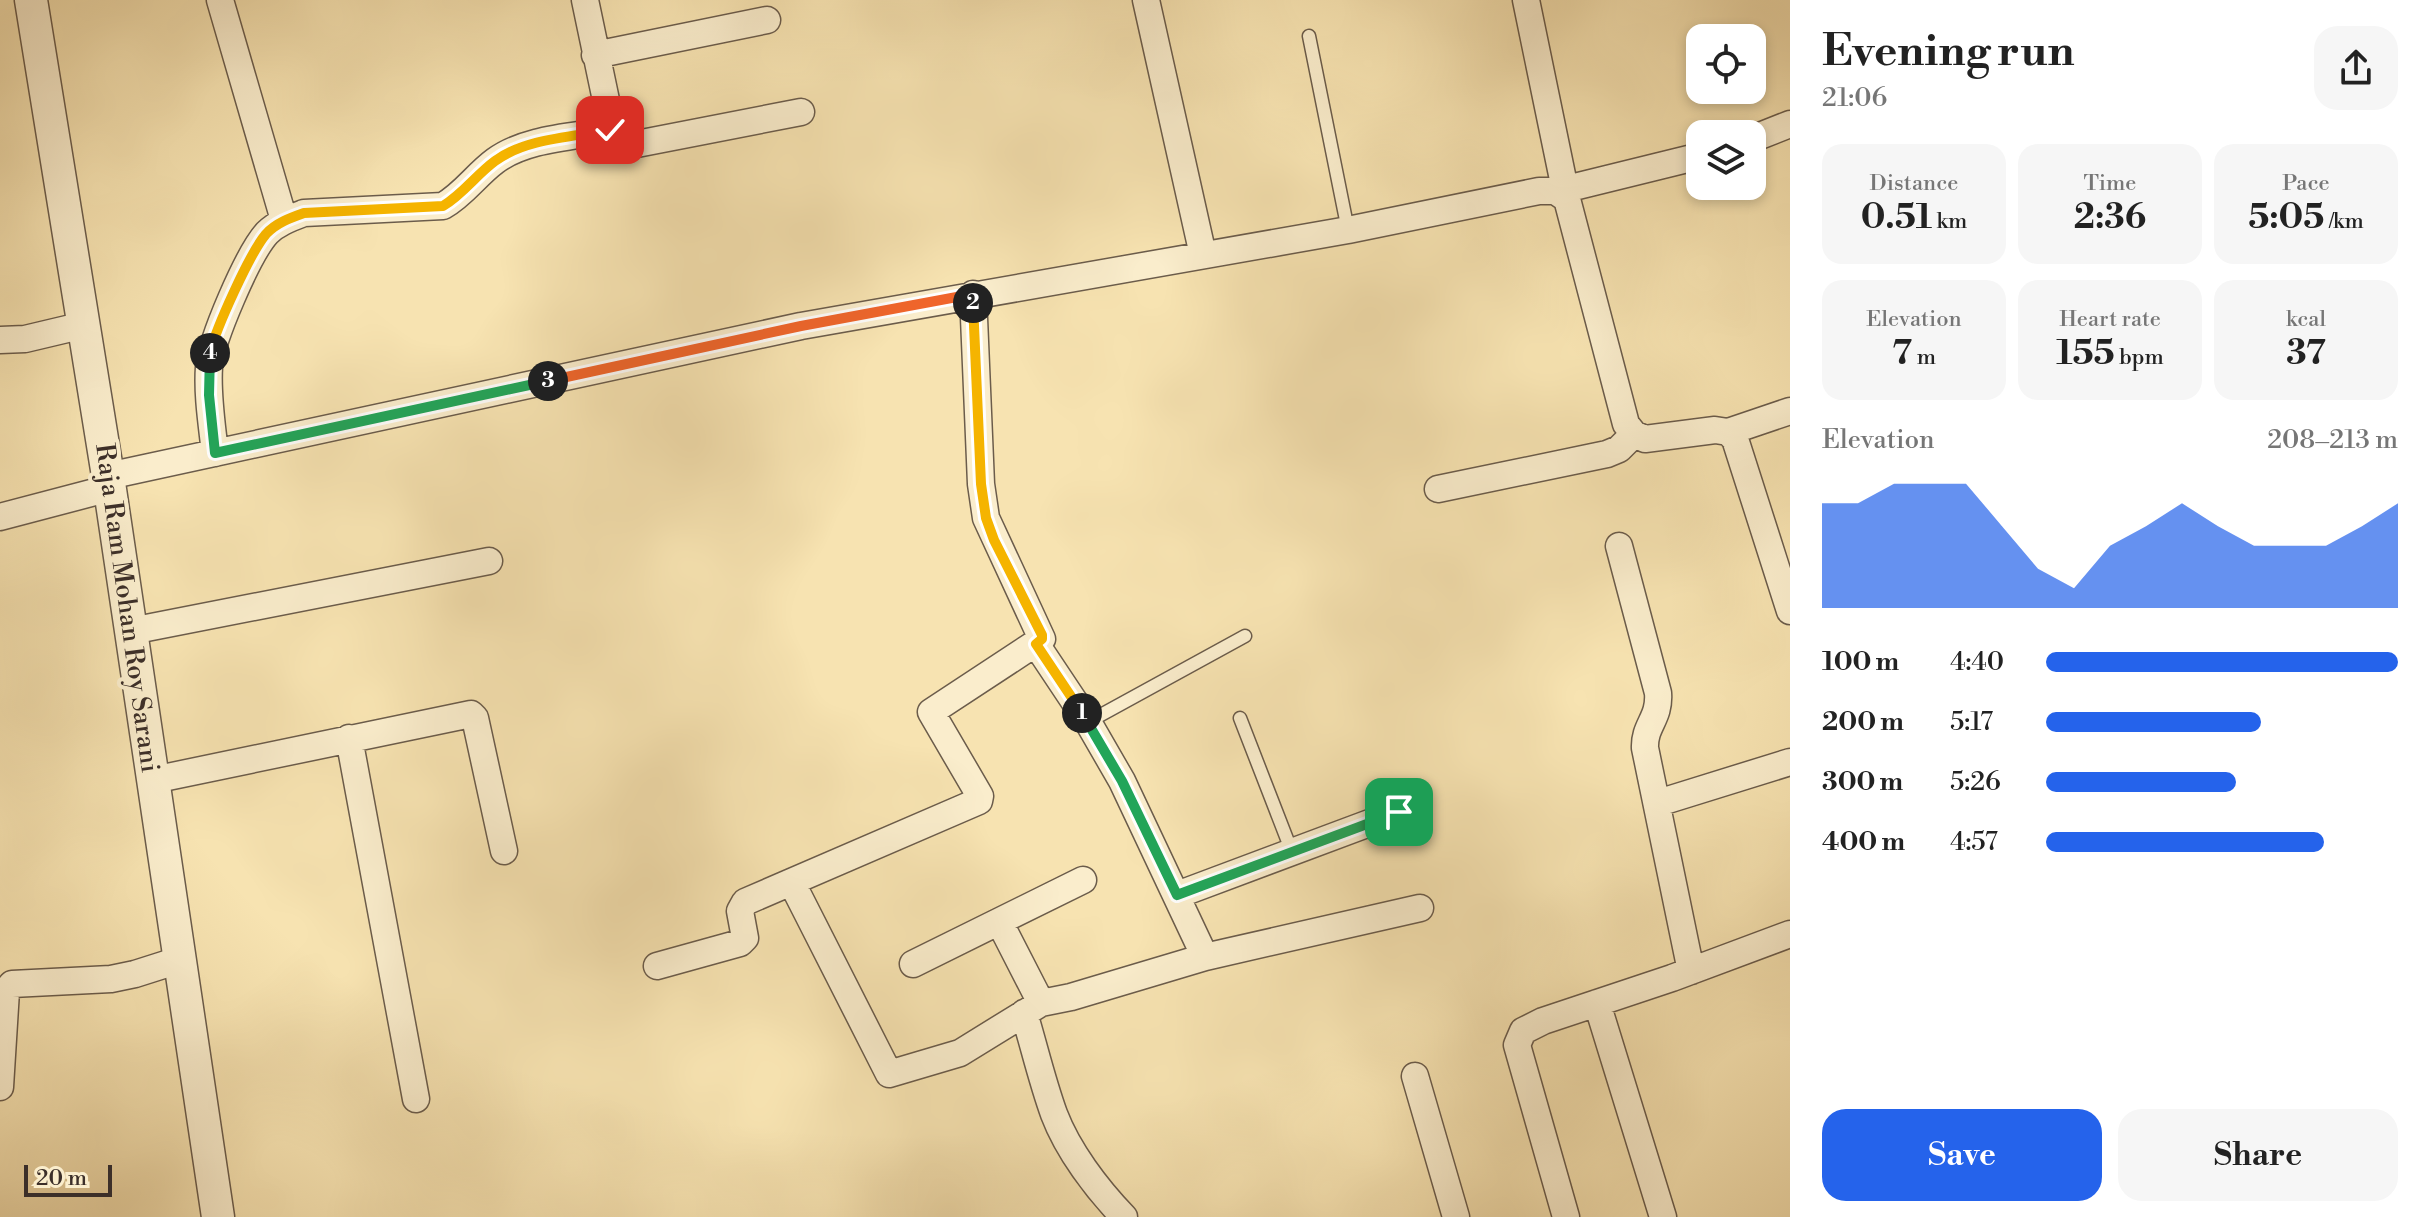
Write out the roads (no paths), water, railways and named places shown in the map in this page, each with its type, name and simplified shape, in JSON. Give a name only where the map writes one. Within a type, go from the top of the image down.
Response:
[{"type":"street","name":"Raja Ram Mohan Roy Sarani","points":[[31,0],[109,482],[218,1217]]},
{"type":"street","points":[[220,0],[284,220]]},
{"type":"street","points":[[585,0],[610,130],[614,146],[618,149],[801,112]]},
{"type":"street","points":[[1146,0],[1203,255]]},
{"type":"street","points":[[1526,0],[1567,194],[1626,424],[1634,434],[1645,439],[1715,430],[1728,432],[1790,411]]},
{"type":"street","points":[[595,55],[767,20]]},
{"type":"street","points":[[1766,133],[1790,124]]},
{"type":"street","points":[[215,453],[209,395],[211,350],[257,247],[268,232],[284,220],[304,213],[443,206],[460,196],[496,160],[517,150],[610,130]]},
{"type":"street","points":[[0,517],[109,482],[215,453],[786,329],[1348,230],[1539,191],[1567,194],[1686,160]]},
{"type":"street","points":[[657,966],[740,943],[745,938],[741,906],[976,804],[980,796],[931,712],[1036,644],[1042,635],[986,518],[981,484],[973,294]]},
{"type":"street","points":[[0,340],[25,339],[84,325]]},
{"type":"street","points":[[1728,432],[1735,439],[1790,611]]},
{"type":"street","points":[[1438,489],[1607,454],[1619,449],[1634,434]]},
{"type":"street","points":[[1619,546],[1658,693],[1659,707],[1645,735],[1691,971]]},
{"type":"street","points":[[131,631],[489,561]]},
{"type":"street","points":[[1036,644],[1088,722],[1122,781],[1205,957]]},
{"type":"street","points":[[153,780],[471,714],[475,718],[504,851]]},
{"type":"street","points":[[349,738],[416,1099]]},
{"type":"street","points":[[1658,803],[1790,762]]},
{"type":"street","points":[[1177,895],[1399,812]]},
{"type":"street","points":[[913,964],[1083,880]]},
{"type":"street","points":[[792,883],[889,1074],[960,1053],[1032,1008],[1205,957],[1420,908]]},
{"type":"street","points":[[1000,923],[1032,1008],[1055,1116],[1068,1143],[1124,1217]]},
{"type":"street","points":[[1566,1217],[1517,1045],[1523,1031],[1790,934]]},
{"type":"street","points":[[0,1087],[6,991],[9,987],[111,979],[179,960]]},
{"type":"street","points":[[1597,1003],[1663,1217]]},
{"type":"street","points":[[1415,1076],[1456,1217]]},
{"type":"lane","points":[[1309,36],[1348,230]]},
{"type":"lane","points":[[1088,722],[1245,636]]},
{"type":"lane","points":[[1240,718],[1292,852]]}]
